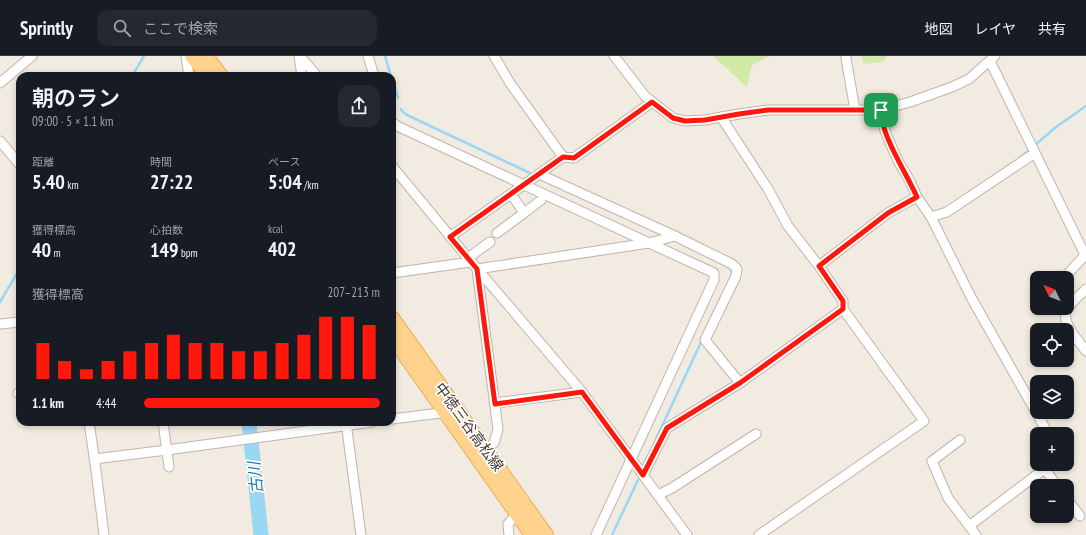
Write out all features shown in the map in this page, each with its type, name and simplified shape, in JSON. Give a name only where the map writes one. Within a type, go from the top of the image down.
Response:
[{"type":"main road","points":[[192,56],[211,72]]},
{"type":"main road","points":[[206,56],[214,72]]},
{"type":"main road","name":"中徳三谷高松線","points":[[396,324],[452,412],[481,453],[522,510],[546,535]]},
{"type":"main road","name":"中徳三谷高松線","points":[[396,342],[452,412]]},
{"type":"main road","name":"中徳三谷高松線","points":[[522,510],[532,535]]},
{"type":"street","points":[[0,83],[32,56]]},
{"type":"street","points":[[186,56],[188,72]]},
{"type":"street","points":[[300,56],[302,72]]},
{"type":"street","points":[[300,56],[314,72]]},
{"type":"street","points":[[368,56],[373,72]]},
{"type":"street","points":[[494,56],[510,83],[563,157]]},
{"type":"street","points":[[614,56],[645,96],[673,118],[685,121],[705,120],[768,110],[881,110],[910,102],[952,87],[969,79],[992,58],[1034,153],[1086,256],[1071,271]]},
{"type":"street","points":[[846,58],[854,110]]},
{"type":"street","points":[[450,237],[563,157],[574,158],[652,102]]},
{"type":"street","points":[[881,110],[885,131],[898,161],[910,181],[917,197],[931,217],[972,299],[1044,427]]},
{"type":"street","points":[[721,117],[768,189],[788,226],[819,266],[843,301],[843,309],[924,421],[759,535]]},
{"type":"street","points":[[396,125],[714,272],[714,280],[596,535]]},
{"type":"street","points":[[0,141],[16,160]]},
{"type":"street","points":[[931,217],[947,212],[1034,153]]},
{"type":"street","points":[[396,171],[469,260],[582,392],[687,535]]},
{"type":"street","points":[[539,174],[675,236],[732,264],[737,269],[736,276],[705,340],[740,383]]},
{"type":"street","points":[[510,194],[524,213]]},
{"type":"street","points":[[819,266],[888,213],[917,197]]},
{"type":"street","points":[[497,233],[541,200]]},
{"type":"street","points":[[477,269],[649,243],[675,236]]},
{"type":"street","points":[[396,272],[469,260],[490,242]]},
{"type":"street","points":[[477,269],[498,429],[494,443],[481,453]]},
{"type":"street","points":[[1086,289],[1066,311],[1066,319],[1069,328],[1086,351]]},
{"type":"street","points":[[643,475],[667,428],[740,383],[843,309]]},
{"type":"street","points":[[0,324],[16,322]]},
{"type":"street","points":[[495,404],[582,392]]},
{"type":"street","points":[[396,419],[452,412]]},
{"type":"street","points":[[90,426],[104,535]]},
{"type":"street","points":[[164,426],[169,466]]},
{"type":"street","points":[[95,464],[167,450],[334,426]]},
{"type":"street","points":[[347,426],[361,535]]},
{"type":"street","points":[[658,495],[672,488],[756,434]]},
{"type":"street","points":[[960,440],[932,461],[948,498],[976,535]]},
{"type":"street","points":[[969,526],[1043,471]]},
{"type":"street","points":[[1074,508],[1080,516]]},
{"type":"street","points":[[509,535],[508,524],[522,510]]},
{"type":"green space","points":[[713,56],[770,56],[752,65],[747,87]]},
{"type":"green space","points":[[861,56],[887,56],[883,62],[864,64]]},
{"type":"waterway","points":[[134,72],[144,56]]},
{"type":"waterway","points":[[385,56],[390,72]]},
{"type":"waterway","points":[[396,91],[398,98]]},
{"type":"waterway","points":[[1021,157],[1056,127],[1086,106]]},
{"type":"waterway","points":[[401,109],[407,115],[532,174]]},
{"type":"waterway","points":[[730,267],[732,272],[731,278]]},
{"type":"waterway","points":[[0,302],[16,275]]},
{"type":"waterway","points":[[656,439],[702,340]]},
{"type":"waterway","name":"古川","points":[[249,426],[261,535]]},
{"type":"waterway","points":[[612,535],[638,480]]},
{"type":"route","points":[[652,102],[673,118],[685,121],[705,120],[768,110],[881,110],[885,131],[898,161],[910,181],[917,197],[888,213],[819,266],[843,301],[843,309],[740,383],[667,428],[643,475],[582,392],[495,404],[477,269],[450,237],[563,157],[574,158],[652,102]]}]
